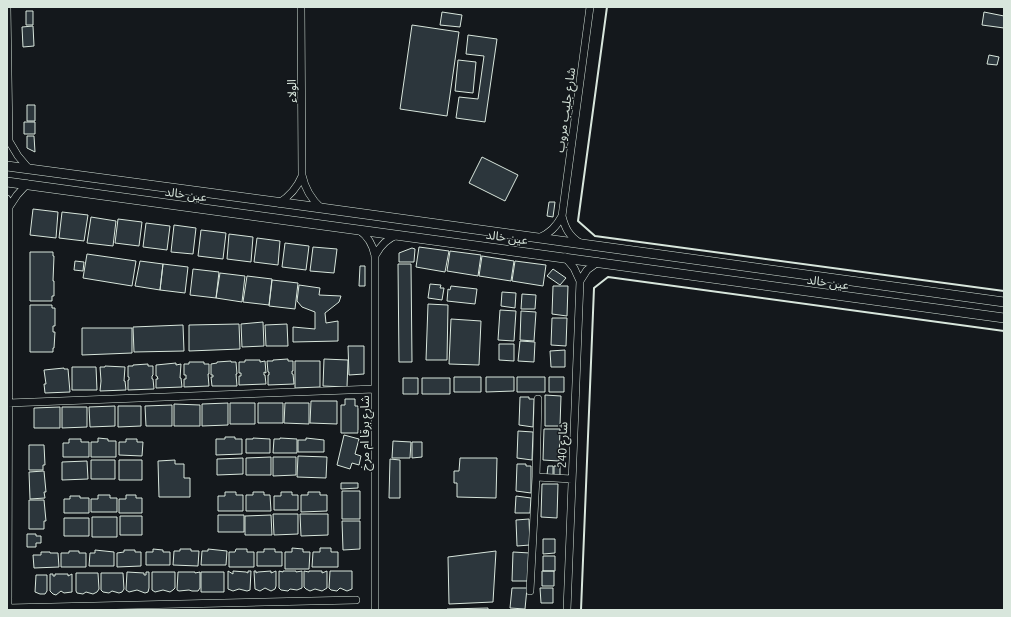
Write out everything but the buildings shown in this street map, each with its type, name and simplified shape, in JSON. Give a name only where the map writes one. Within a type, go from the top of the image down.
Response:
[{"type":"street","points":[[8,7],[8,143],[29,169]]},
{"type":"street","name":"الولاء","points":[[301,7],[302,175],[308,194],[321,208]]},
{"type":"street","name":"شارع جليب مروب","points":[[538,238],[546,235],[552,230],[562,216],[590,7]]},
{"type":"street","name":"عين خالد","points":[[7,166],[1004,302]]},
{"type":"street","points":[[279,203],[299,184],[302,175]]},
{"type":"street","name":"عين خالد","points":[[7,182],[1004,318]]},
{"type":"street","points":[[9,207],[27,184]]},
{"type":"street","points":[[7,199],[9,207],[8,609],[356,600]]},
{"type":"street","points":[[562,216],[564,225],[568,232],[581,244]]},
{"type":"street","name":"شارع برقا ام مرخ","points":[[357,229],[370,240],[374,248],[375,256],[375,610]]},
{"type":"street","points":[[375,256],[383,243],[397,234]]},
{"type":"street","points":[[565,257],[574,268],[580,281]]},
{"type":"street","points":[[580,281],[587,270],[598,262]]},
{"type":"street","name":"شارع 240","points":[[567,610],[580,281]]},
{"type":"street","points":[[8,403],[375,389]]},
{"type":"street","points":[[530,592],[538,400]]},
{"type":"street","points":[[536,476],[572,479]]},
{"type":"wall","points":[[607,7],[578,221],[595,236],[1004,291]]},
{"type":"wall","points":[[581,610],[594,288],[608,277],[1004,331]]}]
